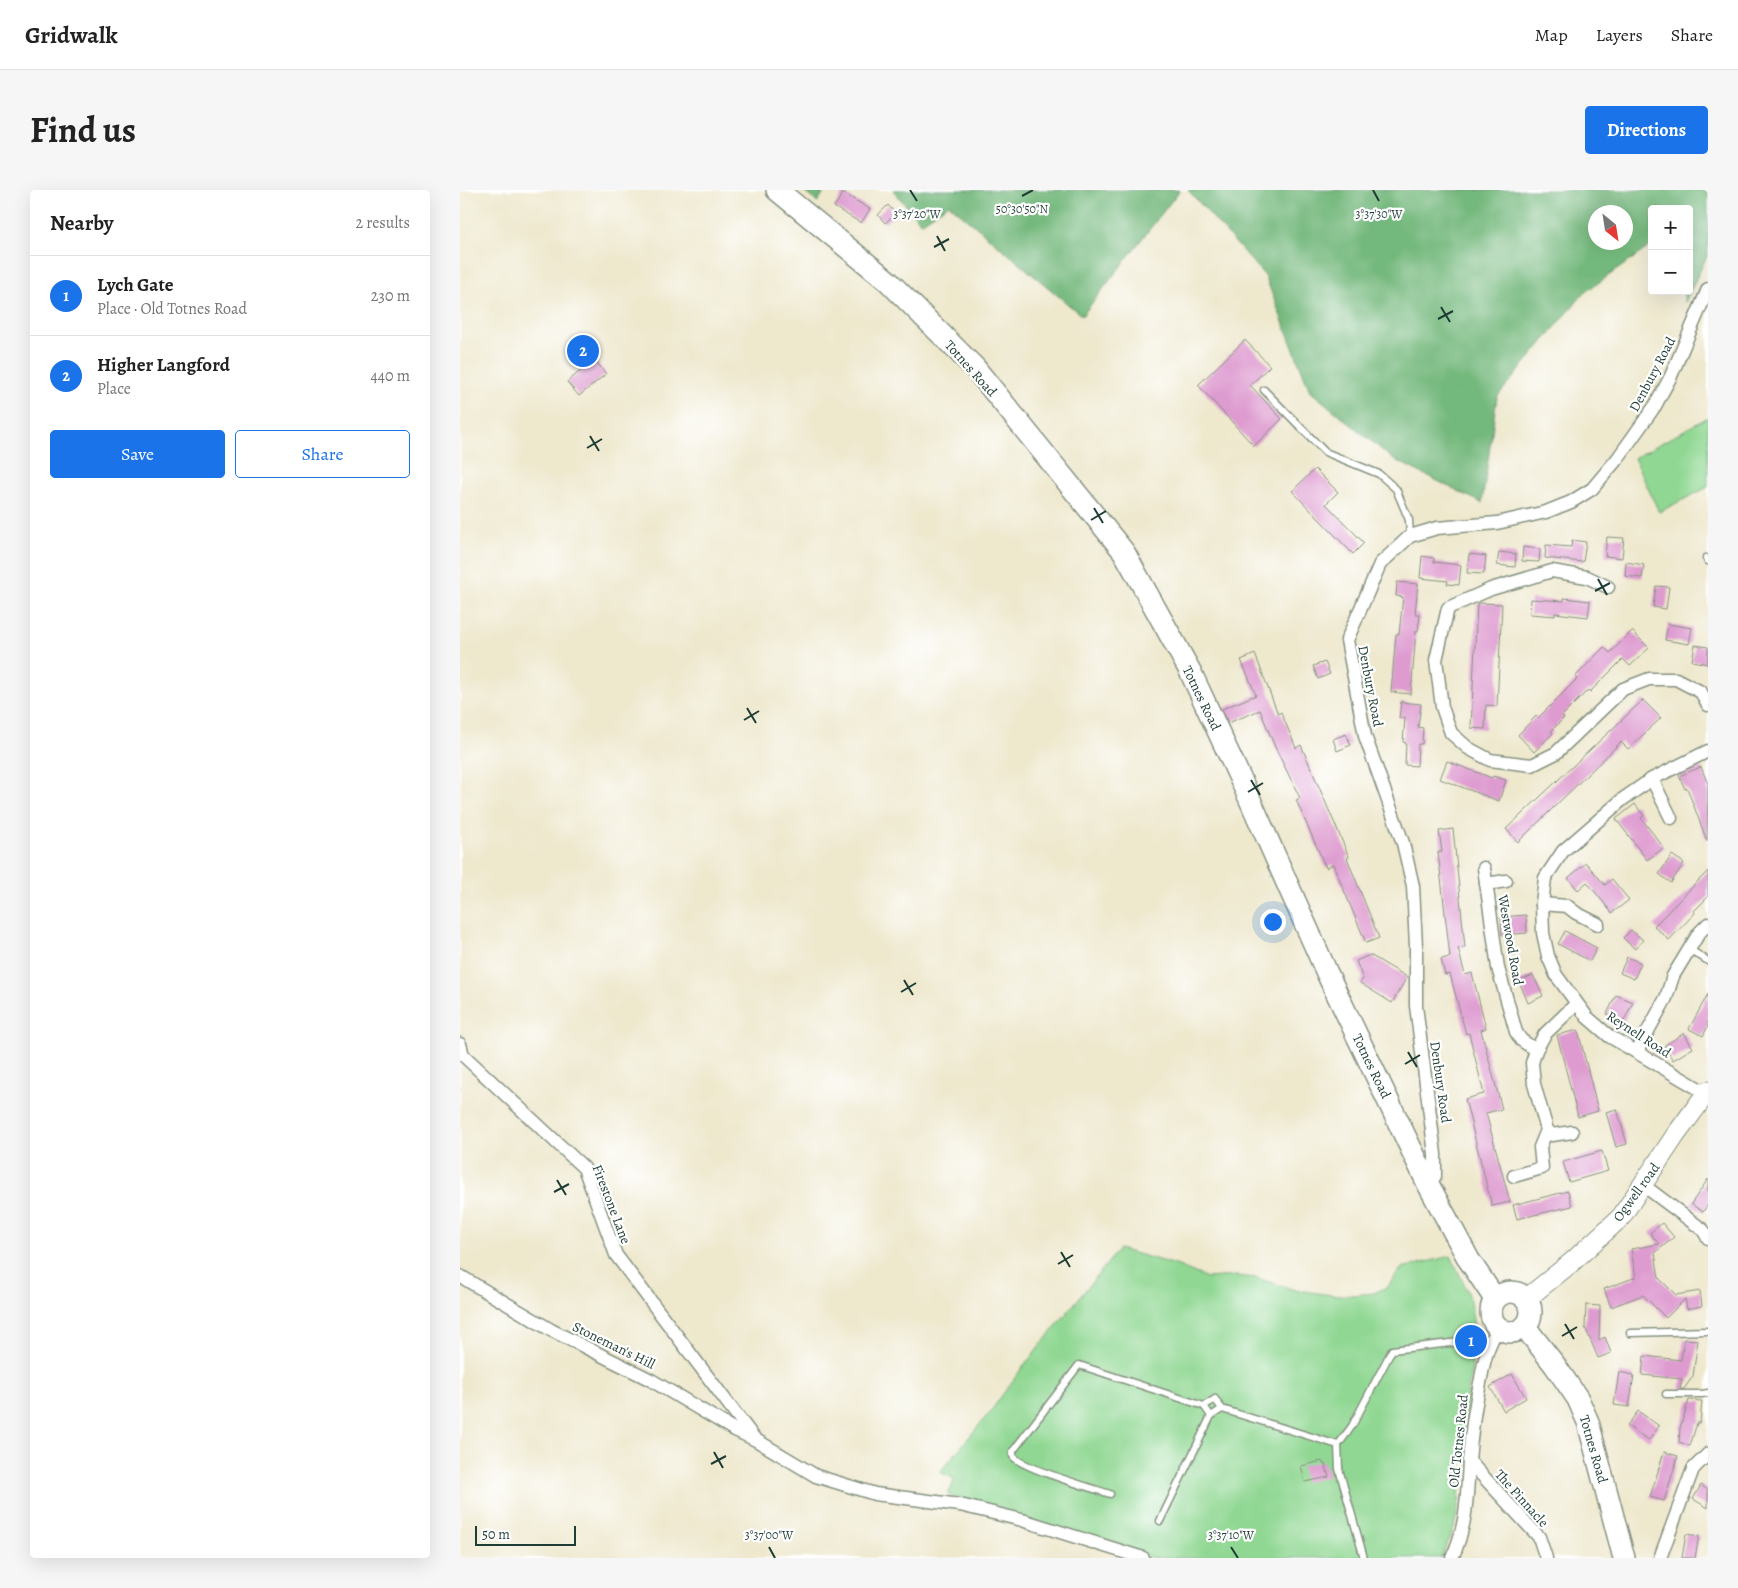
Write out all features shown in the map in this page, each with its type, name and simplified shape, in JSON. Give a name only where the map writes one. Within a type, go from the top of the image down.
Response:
[{"type":"main road","name":"Totnes Road","points":[[777,190],[888,281],[975,368],[1124,552],[1190,671],[1247,793],[1327,973],[1428,1184],[1469,1260],[1495,1299]]},
{"type":"main road","points":[[1510,1291],[1518,1293],[1526,1299],[1531,1312],[1525,1327],[1514,1332],[1495,1333],[1490,1312],[1495,1299],[1499,1295],[1510,1291]]},
{"type":"main road","name":"Totnes Road","points":[[1525,1327],[1578,1399],[1588,1422],[1624,1558]]},
{"type":"street","name":"Denbury Road","points":[[1428,1184],[1435,1176],[1435,1154],[1416,1006],[1413,886],[1403,842],[1365,736],[1347,640],[1380,564],[1410,536],[1436,528],[1497,523],[1546,512],[1571,502],[1592,488],[1618,458],[1655,406],[1671,376],[1708,288]]},
{"type":"street","points":[[1608,587],[1587,577],[1552,571],[1491,589],[1448,608],[1436,660],[1442,708],[1451,733],[1468,748],[1490,760],[1532,765],[1556,753],[1623,689],[1649,679],[1676,679],[1701,692],[1708,705]]},
{"type":"street","name":"Reynell Road","points":[[1707,1092],[1609,1036],[1587,1017],[1556,974],[1548,956],[1543,933],[1542,904],[1545,878],[1563,851],[1623,799],[1652,779],[1708,751]]},
{"type":"street","points":[[1652,779],[1671,818]]},
{"type":"street","name":"Westwood Road","points":[[1484,868],[1498,968],[1516,1032],[1521,1040],[1536,1050]]},
{"type":"street","name":"Westwood Road","points":[[1486,884],[1506,881]]},
{"type":"street","points":[[1542,904],[1567,906],[1576,913],[1598,924]]},
{"type":"street","points":[[1637,1051],[1666,998],[1673,976],[1699,933],[1708,924]]},
{"type":"street","points":[[1572,1132],[1552,1135],[1547,1130],[1534,1084],[1532,1063],[1536,1050],[1545,1034],[1576,1004]]},
{"type":"street","name":"Firestone Lane","points":[[460,1044],[464,1055],[584,1168],[616,1255],[756,1440]]},
{"type":"street","name":"Ogwell road","points":[[1526,1299],[1572,1262],[1620,1217],[1707,1092]]},
{"type":"street","points":[[1514,1176],[1542,1168],[1540,1147],[1547,1130]]},
{"type":"street","points":[[1643,1185],[1706,1232]]},
{"type":"street","name":"Stoneman's Hill","points":[[460,1276],[550,1330],[651,1380],[816,1476],[875,1494],[960,1505],[1022,1520],[1143,1558]]},
{"type":"street","name":"Old Totnes Road","points":[[1452,1558],[1462,1533],[1466,1512],[1475,1405],[1495,1333]]},
{"type":"street","points":[[1660,1558],[1693,1468],[1708,1454]]},
{"type":"street","name":"The Pinnacle","points":[[1470,1461],[1539,1537],[1546,1558]]},
{"type":"lane","points":[[1264,390],[1325,452],[1379,474],[1396,489],[1408,520],[1410,536]]},
{"type":"lane","points":[[1689,949],[1708,961]]},
{"type":"lane","points":[[1630,1333],[1708,1331]]},
{"type":"lane","points":[[1364,1558],[1340,1468],[1338,1445],[1352,1426],[1392,1350],[1495,1333]]},
{"type":"lane","points":[[1110,1494],[1031,1467],[1016,1460],[1013,1456],[1013,1451],[1079,1365],[1204,1406],[1211,1416]]},
{"type":"lane","points":[[1666,1394],[1708,1393]]},
{"type":"lane","points":[[1204,1406],[1215,1400],[1222,1409],[1338,1445]]},
{"type":"lane","points":[[1160,1521],[1211,1416],[1222,1409]]},
{"type":"green space","points":[[801,190],[825,190],[818,202]]},
{"type":"green space","points":[[893,190],[1180,190],[1082,316],[949,204],[921,223]]},
{"type":"green space","points":[[1188,190],[1708,190],[1708,254],[1693,285],[1693,205],[1648,205],[1648,248],[1584,293],[1497,397],[1482,503],[1393,459],[1310,391],[1265,276]]},
{"type":"green space","points":[[1684,295],[1688,295],[1685,302]]},
{"type":"green space","points":[[1708,417],[1708,487],[1659,512],[1634,458]]},
{"type":"green space","points":[[1119,1249],[1176,1265],[1207,1278],[1237,1276],[1257,1278],[1295,1290],[1340,1296],[1374,1293],[1387,1287],[1402,1268],[1451,1256],[1469,1295],[1476,1339],[1468,1391],[1459,1501],[1454,1528],[1441,1558],[1152,1558],[948,1495],[955,1479],[940,1472]]},
{"type":"building","points":[[843,193],[870,209],[861,223],[834,207]]},
{"type":"building","points":[[888,205],[896,214],[885,223],[878,215]]},
{"type":"building","points":[[586,337],[598,350],[591,355],[606,374],[579,396],[567,382],[584,368],[569,352]]},
{"type":"building","points":[[1245,340],[1270,366],[1250,385],[1282,419],[1254,446],[1198,385]]},
{"type":"building","points":[[1315,469],[1338,492],[1326,504],[1364,543],[1353,554],[1292,491]]},
{"type":"building","points":[[1607,537],[1624,538],[1622,558],[1605,556]]},
{"type":"building","points":[[1572,540],[1586,542],[1583,562],[1545,558],[1546,545],[1571,547]]},
{"type":"building","points":[[1523,547],[1540,549],[1539,562],[1522,561]]},
{"type":"building","points":[[1499,552],[1516,554],[1515,567],[1497,565]]},
{"type":"building","points":[[1469,554],[1486,556],[1484,574],[1467,573]]},
{"type":"building","points":[[1422,556],[1434,558],[1434,562],[1461,565],[1459,585],[1447,584],[1448,581],[1420,578]]},
{"type":"building","points":[[1626,562],[1644,565],[1642,578],[1625,576]]},
{"type":"building","points":[[1397,582],[1418,584],[1415,614],[1420,614],[1418,631],[1416,631],[1411,694],[1391,692],[1396,634],[1399,634],[1403,597],[1396,596]]},
{"type":"building","points":[[1656,586],[1669,587],[1666,609],[1653,607]]},
{"type":"building","points":[[1564,598],[1590,601],[1588,617],[1555,613],[1555,616],[1530,614],[1531,599],[1564,601]]},
{"type":"building","points":[[1477,604],[1502,604],[1497,706],[1486,705],[1485,729],[1471,728]]},
{"type":"building","points":[[1668,624],[1692,628],[1689,644],[1665,640]]},
{"type":"building","points":[[1632,631],[1649,648],[1630,666],[1623,659],[1590,692],[1588,690],[1562,716],[1564,718],[1551,731],[1553,733],[1534,752],[1518,735],[1577,679],[1575,677],[1604,647],[1610,653]]},
{"type":"building","points":[[1695,645],[1708,647],[1708,664],[1692,661]]},
{"type":"building","points":[[1255,654],[1278,714],[1281,712],[1296,748],[1301,745],[1349,857],[1347,858],[1379,938],[1366,943],[1333,864],[1326,868],[1296,800],[1300,798],[1275,747],[1260,710],[1228,723],[1222,709],[1256,695],[1241,660]]},
{"type":"building","points":[[1325,662],[1330,674],[1318,679],[1313,666]]},
{"type":"building","points":[[1643,700],[1661,718],[1628,749],[1621,742],[1518,842],[1506,829]]},
{"type":"building","points":[[1401,702],[1421,704],[1418,727],[1423,728],[1422,744],[1418,744],[1417,766],[1405,765],[1406,743],[1403,742],[1405,718],[1399,718]]},
{"type":"building","points":[[1346,734],[1351,745],[1337,751],[1333,739]]},
{"type":"building","points":[[1447,761],[1492,778],[1493,776],[1506,780],[1499,801],[1440,779]]},
{"type":"building","points":[[1701,767],[1708,784],[1707,841],[1687,788],[1685,789],[1679,776]]},
{"type":"building","points":[[1635,804],[1644,816],[1641,818],[1664,848],[1647,860],[1616,819]]},
{"type":"building","points":[[1453,829],[1465,947],[1458,948],[1465,975],[1472,973],[1486,1028],[1481,1030],[1502,1109],[1486,1113],[1510,1202],[1492,1206],[1465,1099],[1484,1094],[1469,1033],[1466,1034],[1450,974],[1445,975],[1441,959],[1450,957],[1438,852],[1442,852],[1439,831]]},
{"type":"building","points":[[1672,855],[1684,863],[1671,883],[1659,874]]},
{"type":"building","points":[[1586,863],[1605,885],[1612,879],[1629,900],[1612,913],[1587,882],[1578,890],[1568,878]]},
{"type":"building","points":[[1708,871],[1708,897],[1669,940],[1654,926]]},
{"type":"building","points":[[1526,915],[1527,933],[1502,935],[1501,917]]},
{"type":"building","points":[[1631,930],[1643,940],[1635,949],[1623,938]]},
{"type":"building","points":[[1565,931],[1597,948],[1590,961],[1558,944]]},
{"type":"building","points":[[1370,955],[1407,977],[1392,1003],[1360,983],[1363,979],[1356,961]]},
{"type":"building","points":[[1627,957],[1641,963],[1634,979],[1620,973]]},
{"type":"building","points":[[1533,975],[1543,996],[1528,1003],[1519,981]]},
{"type":"building","points":[[1708,994],[1708,1026],[1703,1036],[1689,1029]]},
{"type":"building","points":[[1616,995],[1633,1002],[1624,1021],[1607,1014]]},
{"type":"building","points":[[1578,1030],[1598,1111],[1578,1117],[1557,1035]]},
{"type":"building","points":[[1684,1033],[1693,1048],[1673,1060],[1664,1046]]},
{"type":"building","points":[[1617,1109],[1627,1144],[1616,1147],[1606,1112]]},
{"type":"building","points":[[1602,1151],[1608,1171],[1569,1182],[1563,1162]]},
{"type":"building","points":[[1708,1179],[1708,1204],[1703,1212],[1691,1204]]},
{"type":"building","points":[[1568,1191],[1572,1206],[1517,1219],[1513,1205]]},
{"type":"building","points":[[1662,1223],[1674,1237],[1655,1253],[1659,1278],[1676,1295],[1700,1291],[1702,1306],[1687,1309],[1685,1299],[1666,1318],[1643,1295],[1611,1307],[1604,1289],[1636,1277],[1631,1249],[1659,1244],[1650,1233]]},
{"type":"building","points":[[1586,1305],[1600,1306],[1599,1340],[1605,1337],[1611,1353],[1598,1358],[1585,1327]]},
{"type":"building","points":[[1684,1339],[1698,1340],[1693,1376],[1684,1389],[1680,1389],[1682,1379],[1642,1375],[1644,1356],[1681,1360]]},
{"type":"building","points":[[1619,1372],[1634,1375],[1629,1407],[1614,1405]]},
{"type":"building","points":[[1512,1374],[1526,1398],[1504,1411],[1490,1387]]},
{"type":"building","points":[[1689,1400],[1702,1401],[1700,1423],[1697,1423],[1690,1446],[1679,1442],[1680,1428]]},
{"type":"building","points":[[1638,1411],[1659,1426],[1649,1440],[1627,1426]]},
{"type":"building","points":[[1664,1452],[1678,1456],[1664,1501],[1650,1497]]},
{"type":"building","points":[[1322,1461],[1325,1464],[1329,1477],[1305,1482],[1301,1466]]},
{"type":"building","points":[[1701,1485],[1708,1490],[1708,1508],[1693,1499]]},
{"type":"building","points":[[1686,1534],[1699,1536],[1695,1558],[1682,1558]]},
{"type":"place","name":"Higher Langford","points":[[583,351]]},
{"type":"place","name":"Lych Gate","points":[[1471,1341]]}]
